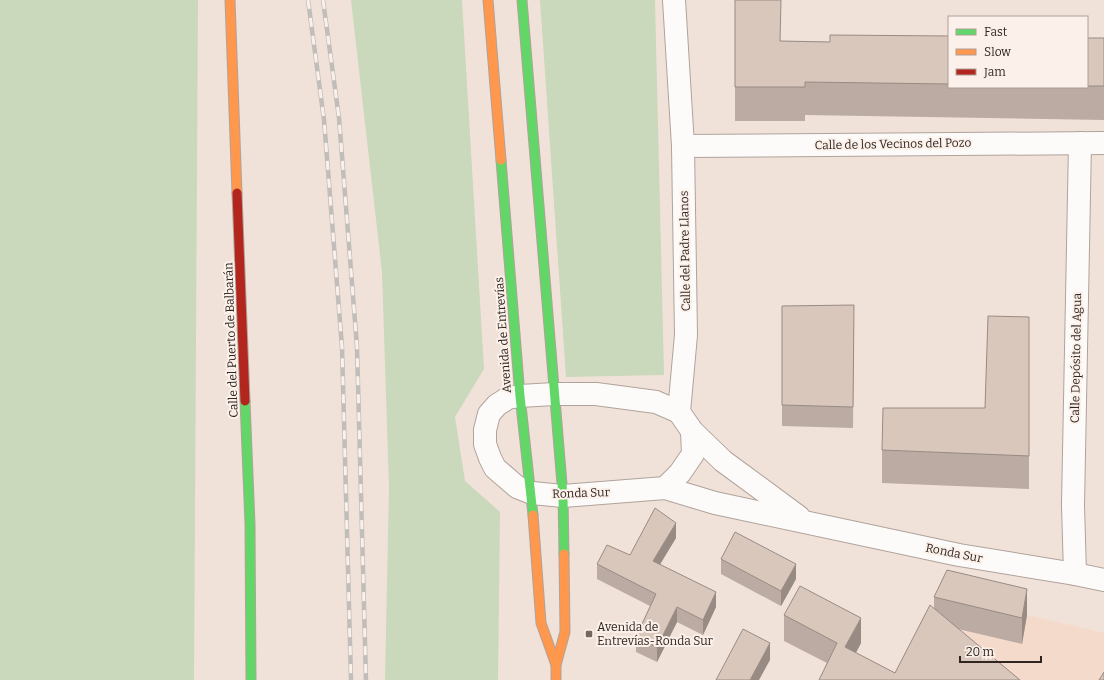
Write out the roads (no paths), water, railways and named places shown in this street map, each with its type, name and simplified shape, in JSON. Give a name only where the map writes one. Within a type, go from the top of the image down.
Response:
[{"type":"main road","name":"Calle del Puerto de Balbarán","points":[[230,0],[250,524],[251,680]]},
{"type":"main road","name":"Avenida de Entrevías","points":[[488,0],[520,396],[532,493],[541,623],[556,665]]},
{"type":"main road","name":"Avenida de Entrevías","points":[[522,0],[563,496],[565,632],[556,665],[556,680]]},
{"type":"street","name":"Calle del Padre Llanos","points":[[674,0],[683,146],[686,335],[679,412]]},
{"type":"street","name":"Calle Depósito del Agua","points":[[1075,574],[1073,505],[1080,143]]},
{"type":"street","name":"Calle de los Vecinos del Pozo","points":[[683,146],[1104,143]]},
{"type":"street","name":"Ronda Sur","points":[[679,412],[656,402],[596,394],[520,396],[508,398],[497,404],[489,414],[485,430],[485,444],[495,468],[517,486],[532,493],[563,496],[665,488],[715,503],[959,555],[1104,580]]},
{"type":"street","points":[[665,488],[680,473],[692,454],[692,431],[679,412]]},
{"type":"street","name":"Ronda Sur","points":[[692,431],[723,461],[806,522]]},
{"type":"railway","points":[[308,0],[324,120],[342,347],[351,680]]},
{"type":"railway","points":[[323,0],[339,118],[357,347],[366,680]]},
{"type":"place","name":"Avenida de Entrevías-Ronda Sur","points":[[589,634]]}]
